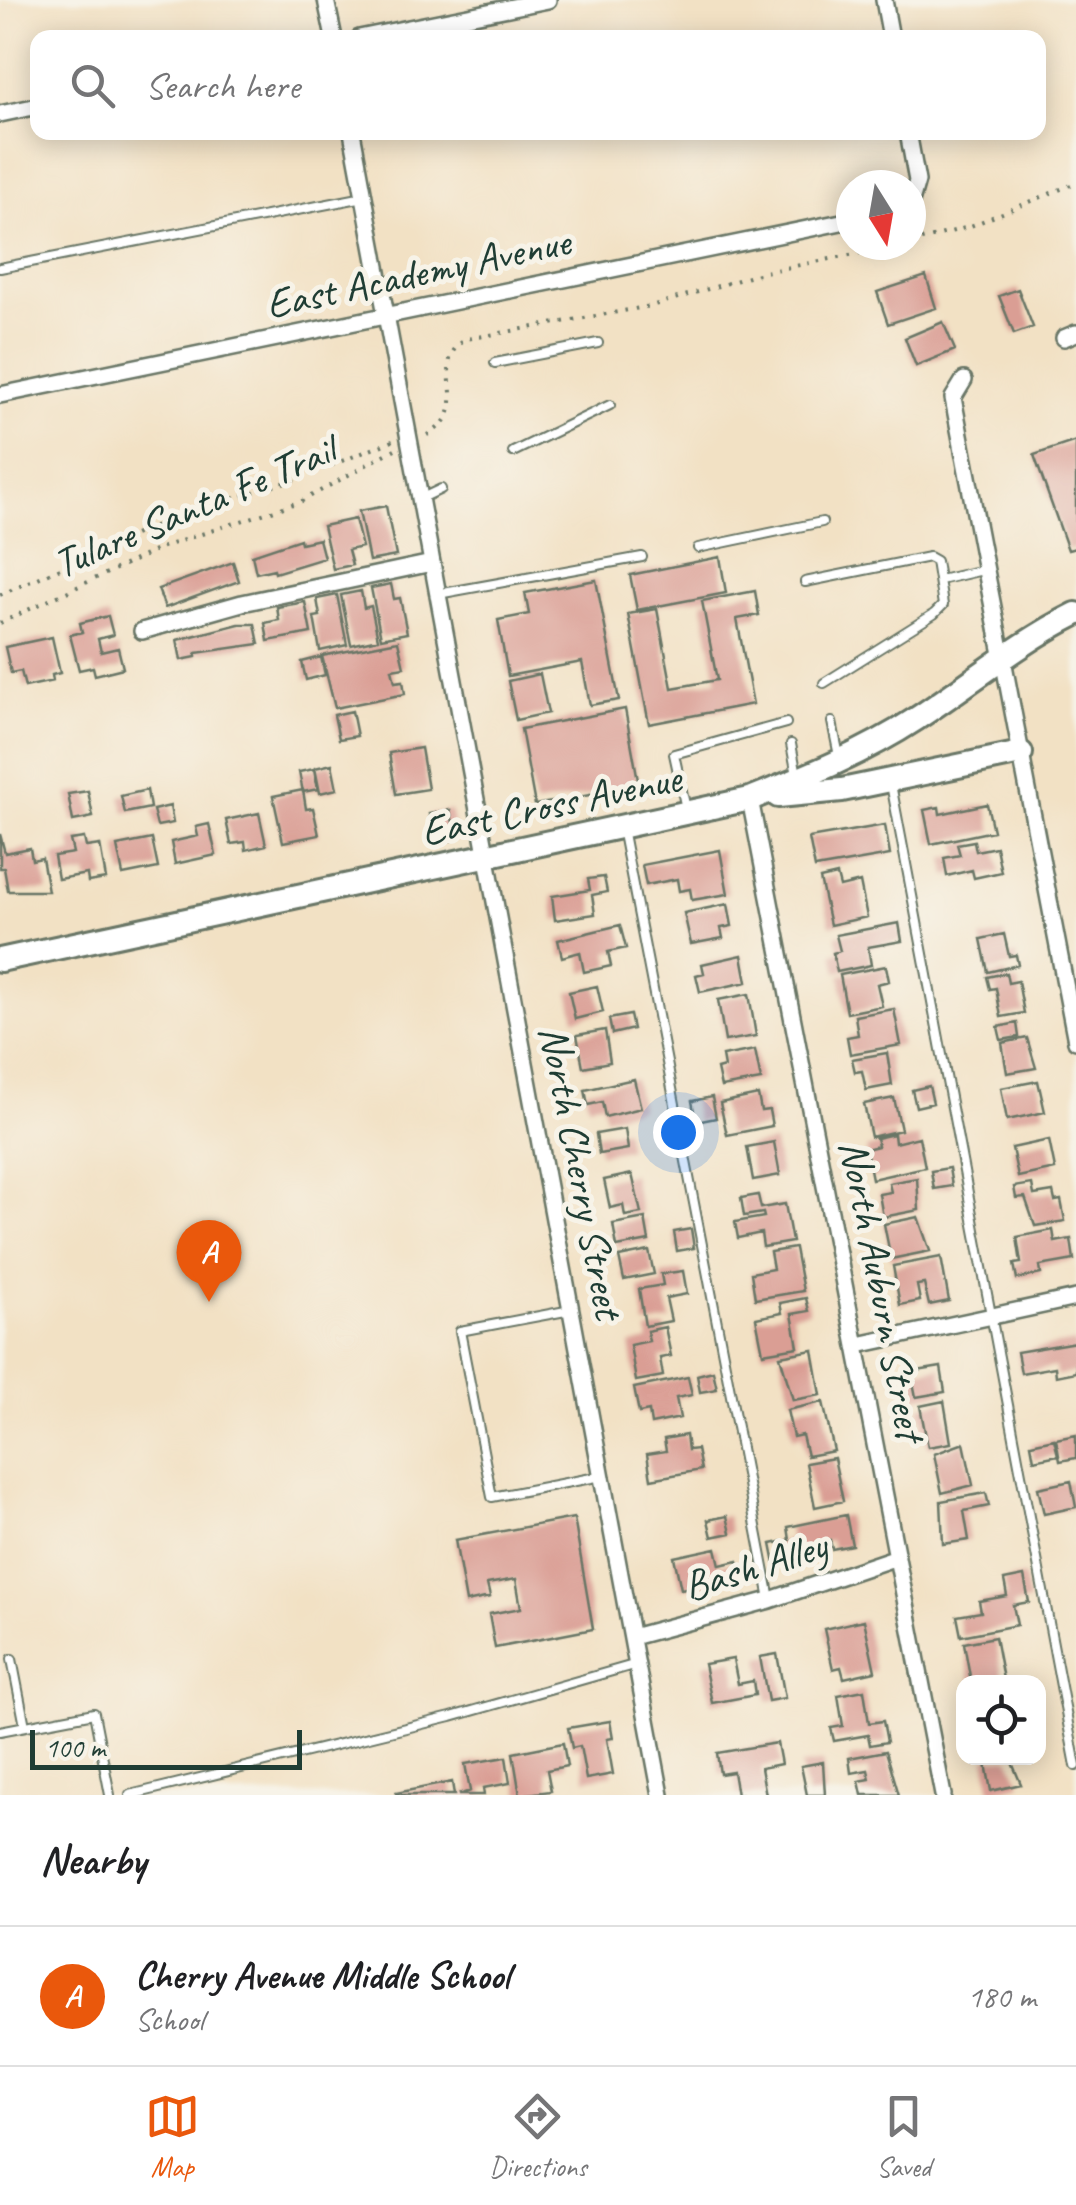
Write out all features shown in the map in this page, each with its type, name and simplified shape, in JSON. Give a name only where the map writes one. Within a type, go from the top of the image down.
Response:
[{"type":"street","points":[[326,0],[332,30]]},
{"type":"street","points":[[400,30],[548,0]]},
{"type":"street","points":[[884,0],[889,30]]},
{"type":"street","points":[[0,114],[30,108]]},
{"type":"street","name":"North Cherry Street","points":[[353,140],[661,1795]]},
{"type":"street","points":[[910,140],[916,170]]},
{"type":"street","name":"East Academy Avenue","points":[[0,395],[836,223]]},
{"type":"street","points":[[964,380],[953,398],[1076,1041]]},
{"type":"street","points":[[142,631],[242,603],[432,562]]},
{"type":"street","name":"East Cross Avenue","points":[[0,960],[750,799],[840,761],[916,719],[1004,656],[1076,614]]},
{"type":"street","points":[[750,799],[890,780],[1020,752]]},
{"type":"street","name":"North Auburn Street","points":[[750,799],[943,1795]]},
{"type":"street","points":[[858,1345],[1076,1298]]},
{"type":"street","name":"Bash Alley","points":[[632,1637],[770,1600],[897,1557]]},
{"type":"lane","points":[[0,268],[364,197]]},
{"type":"lane","points":[[495,362],[598,342]]},
{"type":"lane","points":[[513,452],[610,406]]},
{"type":"lane","points":[[420,499],[441,489]]},
{"type":"lane","points":[[698,548],[822,522]]},
{"type":"lane","points":[[438,594],[642,557]]},
{"type":"lane","points":[[805,582],[929,557],[936,560],[940,580],[943,605],[934,614],[824,683]]},
{"type":"lane","points":[[940,580],[987,569]]},
{"type":"lane","points":[[832,722],[840,761]]},
{"type":"lane","points":[[687,814],[674,754],[786,723]]},
{"type":"lane","points":[[790,744],[798,780]]},
{"type":"lane","points":[[890,780],[1076,1766]]},
{"type":"lane","points":[[622,828],[770,1600]]},
{"type":"lane","points":[[572,1310],[460,1330],[492,1497],[602,1476]]},
{"type":"lane","points":[[12,1659],[24,1726]]},
{"type":"lane","points":[[130,1795],[432,1722],[637,1664]]},
{"type":"lane","points":[[0,1731],[94,1713],[110,1795]]},
{"type":"path","points":[[926,239],[968,227],[1076,183]]},
{"type":"path","name":"Tulare Santa Fe Trail","points":[[0,622],[165,546],[318,494],[442,426],[452,402],[451,352],[467,339],[651,306],[766,272],[836,258]]},
{"type":"path","name":"Tulare Santa Fe Trail","points":[[0,595],[174,518],[299,478],[390,440],[410,442]]},
{"type":"building","points":[[926,276],[936,308],[888,324],[877,292]]},
{"type":"building","points":[[1018,289],[1033,327],[1014,334],[999,296]]},
{"type":"building","points":[[943,322],[955,350],[916,366],[905,338]]},
{"type":"building","points":[[1076,441],[1076,548],[1068,550],[1034,455]]},
{"type":"building","points":[[386,506],[396,556],[369,561],[359,511]]},
{"type":"building","points":[[355,519],[362,547],[348,550],[352,565],[333,569],[323,526]]},
{"type":"building","points":[[300,539],[301,543],[319,539],[324,558],[275,573],[274,569],[256,573],[252,555]]},
{"type":"building","points":[[720,557],[726,593],[637,610],[630,575]]},
{"type":"building","points":[[233,562],[239,581],[165,608],[158,589]]},
{"type":"building","points":[[596,580],[619,700],[590,705],[582,662],[508,676],[498,620],[529,614],[525,593]]},
{"type":"building","points":[[391,584],[394,599],[400,598],[407,633],[381,638],[371,588]]},
{"type":"building","points":[[361,591],[364,608],[371,606],[378,639],[351,645],[341,595]]},
{"type":"building","points":[[755,591],[759,615],[737,619],[753,704],[649,724],[628,614],[657,609],[672,688],[717,680],[702,601]]},
{"type":"building","points":[[337,595],[347,645],[320,651],[314,617],[320,616],[317,599]]},
{"type":"building","points":[[305,602],[311,633],[268,641],[265,623],[279,620],[277,607]]},
{"type":"building","points":[[108,616],[113,635],[98,639],[101,652],[118,648],[123,668],[95,675],[93,667],[79,670],[70,635],[82,632],[80,623]]},
{"type":"building","points":[[239,624],[255,624],[259,644],[196,653],[196,657],[181,660],[177,640]]},
{"type":"building","points":[[52,637],[60,673],[52,675],[53,681],[25,687],[21,671],[11,673],[5,647]]},
{"type":"building","points":[[398,641],[404,667],[392,669],[395,682],[403,681],[405,694],[335,708],[322,656]]},
{"type":"building","points":[[321,657],[325,675],[306,680],[302,662]]},
{"type":"building","points":[[540,674],[548,713],[516,720],[508,681]]},
{"type":"building","points":[[625,709],[639,786],[535,805],[521,729]]},
{"type":"building","points":[[352,711],[357,736],[339,739],[334,715]]},
{"type":"building","points":[[421,748],[428,789],[396,794],[389,753]]},
{"type":"building","points":[[332,764],[337,789],[320,793],[315,768]]},
{"type":"building","points":[[314,769],[318,789],[303,792],[299,772]]},
{"type":"building","points":[[147,790],[150,808],[125,813],[121,796]]},
{"type":"building","points":[[303,790],[306,809],[313,808],[319,835],[283,842],[273,796]]},
{"type":"building","points":[[88,791],[93,817],[73,821],[68,794]]},
{"type":"building","points":[[987,804],[993,831],[931,844],[924,810],[939,807],[940,814]]},
{"type":"building","points":[[170,806],[173,823],[157,826],[153,810]]},
{"type":"building","points":[[450,810],[457,839],[436,844],[429,814]]},
{"type":"building","points":[[259,813],[266,845],[246,850],[245,842],[231,844],[226,820]]},
{"type":"building","points":[[209,824],[216,855],[175,864],[171,842],[198,836],[196,827]]},
{"type":"building","points":[[885,825],[890,855],[815,868],[809,838]]},
{"type":"building","points":[[0,834],[5,853],[30,848],[32,860],[42,858],[48,891],[8,891],[4,868],[0,868]]},
{"type":"building","points":[[84,838],[86,847],[100,845],[106,879],[88,882],[87,874],[58,879],[54,856],[73,853],[70,840]]},
{"type":"building","points":[[152,839],[158,868],[123,875],[117,846]]},
{"type":"building","points":[[974,841],[976,851],[996,847],[1001,872],[974,878],[972,870],[947,876],[944,858],[960,855],[957,844]]},
{"type":"building","points":[[720,850],[728,894],[692,900],[690,889],[679,891],[677,879],[646,885],[642,865]]},
{"type":"building","points":[[837,875],[840,887],[860,882],[867,917],[830,925],[820,879]]},
{"type":"building","points":[[604,877],[607,892],[592,895],[595,914],[555,920],[552,896],[590,890],[588,879]]},
{"type":"building","points":[[728,904],[732,926],[721,928],[723,938],[691,944],[684,913]]},
{"type":"building","points":[[899,923],[902,941],[868,947],[871,965],[837,972],[833,953],[840,951],[836,935]]},
{"type":"building","points":[[620,925],[626,948],[608,952],[611,966],[584,972],[580,952],[562,957],[558,940]]},
{"type":"building","points":[[1004,934],[1009,956],[1016,955],[1018,965],[988,972],[981,939]]},
{"type":"building","points":[[742,955],[747,982],[700,992],[696,975],[704,973],[702,964]]},
{"type":"building","points":[[886,966],[889,981],[877,984],[882,1006],[847,1013],[840,975]]},
{"type":"building","points":[[1006,973],[1008,983],[1018,981],[1024,1013],[1001,1017],[996,988],[990,989],[987,977]]},
{"type":"building","points":[[597,986],[603,1012],[575,1019],[569,992]]},
{"type":"building","points":[[749,994],[756,1036],[725,1041],[718,1000]]},
{"type":"building","points":[[894,1009],[901,1045],[850,1054],[847,1037],[858,1035],[855,1016]]},
{"type":"building","points":[[630,1015],[633,1029],[612,1034],[609,1019]]},
{"type":"building","points":[[1017,1023],[1019,1037],[1001,1040],[998,1027]]},
{"type":"building","points":[[605,1030],[610,1062],[583,1067],[577,1035]]},
{"type":"building","points":[[1027,1038],[1036,1068],[1007,1073],[1002,1043]]},
{"type":"building","points":[[755,1050],[761,1080],[721,1087],[717,1069],[724,1067],[722,1056]]},
{"type":"building","points":[[887,1053],[892,1085],[866,1090],[862,1071],[855,1072],[852,1059]]},
{"type":"building","points":[[634,1079],[641,1108],[605,1117],[602,1102],[588,1105],[585,1090]]},
{"type":"building","points":[[1038,1081],[1045,1112],[1007,1120],[1001,1088]]},
{"type":"building","points":[[929,1086],[933,1103],[916,1107],[912,1090]]},
{"type":"building","points":[[758,1095],[761,1111],[769,1110],[772,1126],[727,1135],[720,1103]]},
{"type":"building","points":[[712,1097],[716,1118],[696,1122],[692,1101]]},
{"type":"building","points":[[894,1098],[901,1130],[871,1137],[864,1104]]},
{"type":"building","points":[[625,1129],[628,1149],[599,1154],[596,1134]]},
{"type":"building","points":[[894,1134],[895,1143],[919,1137],[925,1167],[872,1179],[866,1149],[878,1146],[876,1138]]},
{"type":"building","points":[[1049,1140],[1055,1169],[1018,1177],[1012,1148]]},
{"type":"building","points":[[774,1142],[780,1175],[753,1180],[747,1147]]},
{"type":"building","points":[[949,1168],[952,1186],[934,1189],[931,1171]]},
{"type":"building","points":[[632,1174],[641,1213],[625,1216],[623,1205],[610,1208],[604,1180]]},
{"type":"building","points":[[917,1178],[919,1210],[883,1217],[879,1194],[891,1192],[889,1183]]},
{"type":"building","points":[[1032,1184],[1034,1195],[1053,1192],[1055,1201],[1061,1200],[1065,1221],[1035,1226],[1025,1197],[1016,1198],[1014,1187]]},
{"type":"building","points":[[758,1195],[761,1208],[785,1204],[792,1242],[763,1247],[761,1233],[738,1238],[735,1222],[764,1217],[763,1213],[744,1216],[741,1198]]},
{"type":"building","points":[[918,1217],[930,1251],[891,1259],[884,1224]]},
{"type":"building","points":[[645,1218],[649,1241],[617,1247],[613,1224]]},
{"type":"building","points":[[691,1229],[694,1248],[677,1251],[674,1232]]},
{"type":"building","points":[[1053,1230],[1055,1242],[1071,1239],[1074,1260],[1040,1266],[1041,1274],[1017,1279],[1014,1264],[1021,1263],[1017,1237]]},
{"type":"building","points":[[795,1248],[803,1291],[755,1299],[751,1273],[773,1269],[770,1252]]},
{"type":"building","points":[[649,1251],[654,1274],[624,1280],[619,1257]]},
{"type":"building","points":[[941,1257],[949,1301],[929,1305],[924,1284],[917,1285],[920,1301],[900,1305],[893,1266]]},
{"type":"building","points":[[683,1271],[687,1294],[666,1298],[671,1321],[645,1326],[639,1289],[663,1285],[661,1274]]},
{"type":"building","points":[[806,1298],[809,1311],[792,1314],[798,1347],[763,1353],[756,1318],[782,1313],[780,1303]]},
{"type":"building","points":[[665,1327],[671,1356],[660,1358],[663,1376],[636,1381],[630,1345],[649,1341],[647,1331]]},
{"type":"building","points":[[1076,1342],[1076,1372],[1056,1376],[1055,1367],[1021,1373],[1017,1352]]},
{"type":"building","points":[[813,1350],[821,1395],[793,1400],[780,1356]]},
{"type":"building","points":[[941,1367],[945,1392],[916,1397],[911,1372]]},
{"type":"building","points":[[713,1371],[717,1389],[700,1392],[697,1375]]},
{"type":"building","points":[[688,1377],[692,1395],[676,1398],[680,1418],[651,1424],[649,1411],[639,1413],[634,1388]]},
{"type":"building","points":[[944,1401],[951,1443],[928,1447],[920,1406]]},
{"type":"building","points":[[823,1402],[834,1451],[807,1456],[802,1435],[793,1437],[787,1410]]},
{"type":"building","points":[[686,1435],[688,1450],[697,1449],[701,1470],[651,1479],[647,1454],[666,1451],[664,1439]]},
{"type":"building","points":[[1076,1435],[1076,1458],[1060,1461],[1056,1439]]},
{"type":"building","points":[[1054,1439],[1058,1455],[1034,1460],[1031,1444]]},
{"type":"building","points":[[964,1443],[973,1485],[942,1493],[934,1454]]},
{"type":"building","points":[[834,1458],[843,1501],[815,1507],[806,1463]]},
{"type":"building","points":[[1071,1481],[1076,1507],[1044,1514],[1038,1488]]},
{"type":"building","points":[[986,1493],[989,1506],[964,1511],[969,1540],[943,1544],[941,1501]]},
{"type":"building","points":[[846,1515],[852,1545],[832,1549],[830,1540],[816,1543],[818,1550],[775,1564],[771,1544],[790,1540],[788,1527]]},
{"type":"building","points":[[727,1516],[731,1533],[712,1537],[708,1520]]},
{"type":"building","points":[[574,1518],[593,1629],[495,1648],[489,1614],[521,1608],[516,1579],[487,1584],[490,1597],[466,1602],[455,1540]]},
{"type":"building","points":[[716,1548],[720,1565],[738,1561],[741,1576],[681,1589],[674,1557]]},
{"type":"building","points":[[1024,1576],[1029,1602],[1013,1605],[1017,1625],[961,1636],[957,1616],[981,1612],[979,1601],[1007,1596],[1004,1580]]},
{"type":"building","points":[[864,1620],[875,1671],[844,1678],[841,1667],[833,1669],[824,1629]]},
{"type":"building","points":[[995,1637],[1002,1675],[970,1675],[964,1643]]},
{"type":"building","points":[[777,1654],[785,1698],[768,1701],[760,1657]]},
{"type":"building","points":[[733,1659],[738,1684],[753,1681],[755,1695],[712,1703],[704,1664]]},
{"type":"building","points":[[864,1690],[869,1723],[883,1721],[887,1742],[870,1745],[868,1735],[834,1741],[831,1728],[843,1726],[838,1695]]},
{"type":"building","points":[[610,1721],[613,1738],[607,1739],[613,1774],[586,1779],[580,1746],[572,1748],[568,1728]]},
{"type":"building","points":[[563,1743],[567,1766],[547,1770],[551,1791],[520,1795],[513,1753]]},
{"type":"building","points":[[777,1743],[781,1764],[761,1768],[766,1795],[737,1795],[733,1772],[720,1774],[717,1753]]},
{"type":"building","points":[[886,1751],[899,1795],[862,1795],[859,1781],[870,1779],[868,1770],[851,1773],[849,1758]]},
{"type":"building","points":[[506,1757],[510,1783],[483,1788],[484,1795],[458,1795],[470,1791],[465,1764]]},
{"type":"building","points":[[823,1762],[825,1795],[807,1795],[801,1766]]},
{"type":"building","points":[[986,1765],[1013,1765],[1021,1784],[991,1791]]},
{"type":"building","points":[[452,1782],[454,1795],[396,1795],[396,1793]]},
{"type":"place","name":"Cherry Avenue Middle School","points":[[209,1302]]}]
